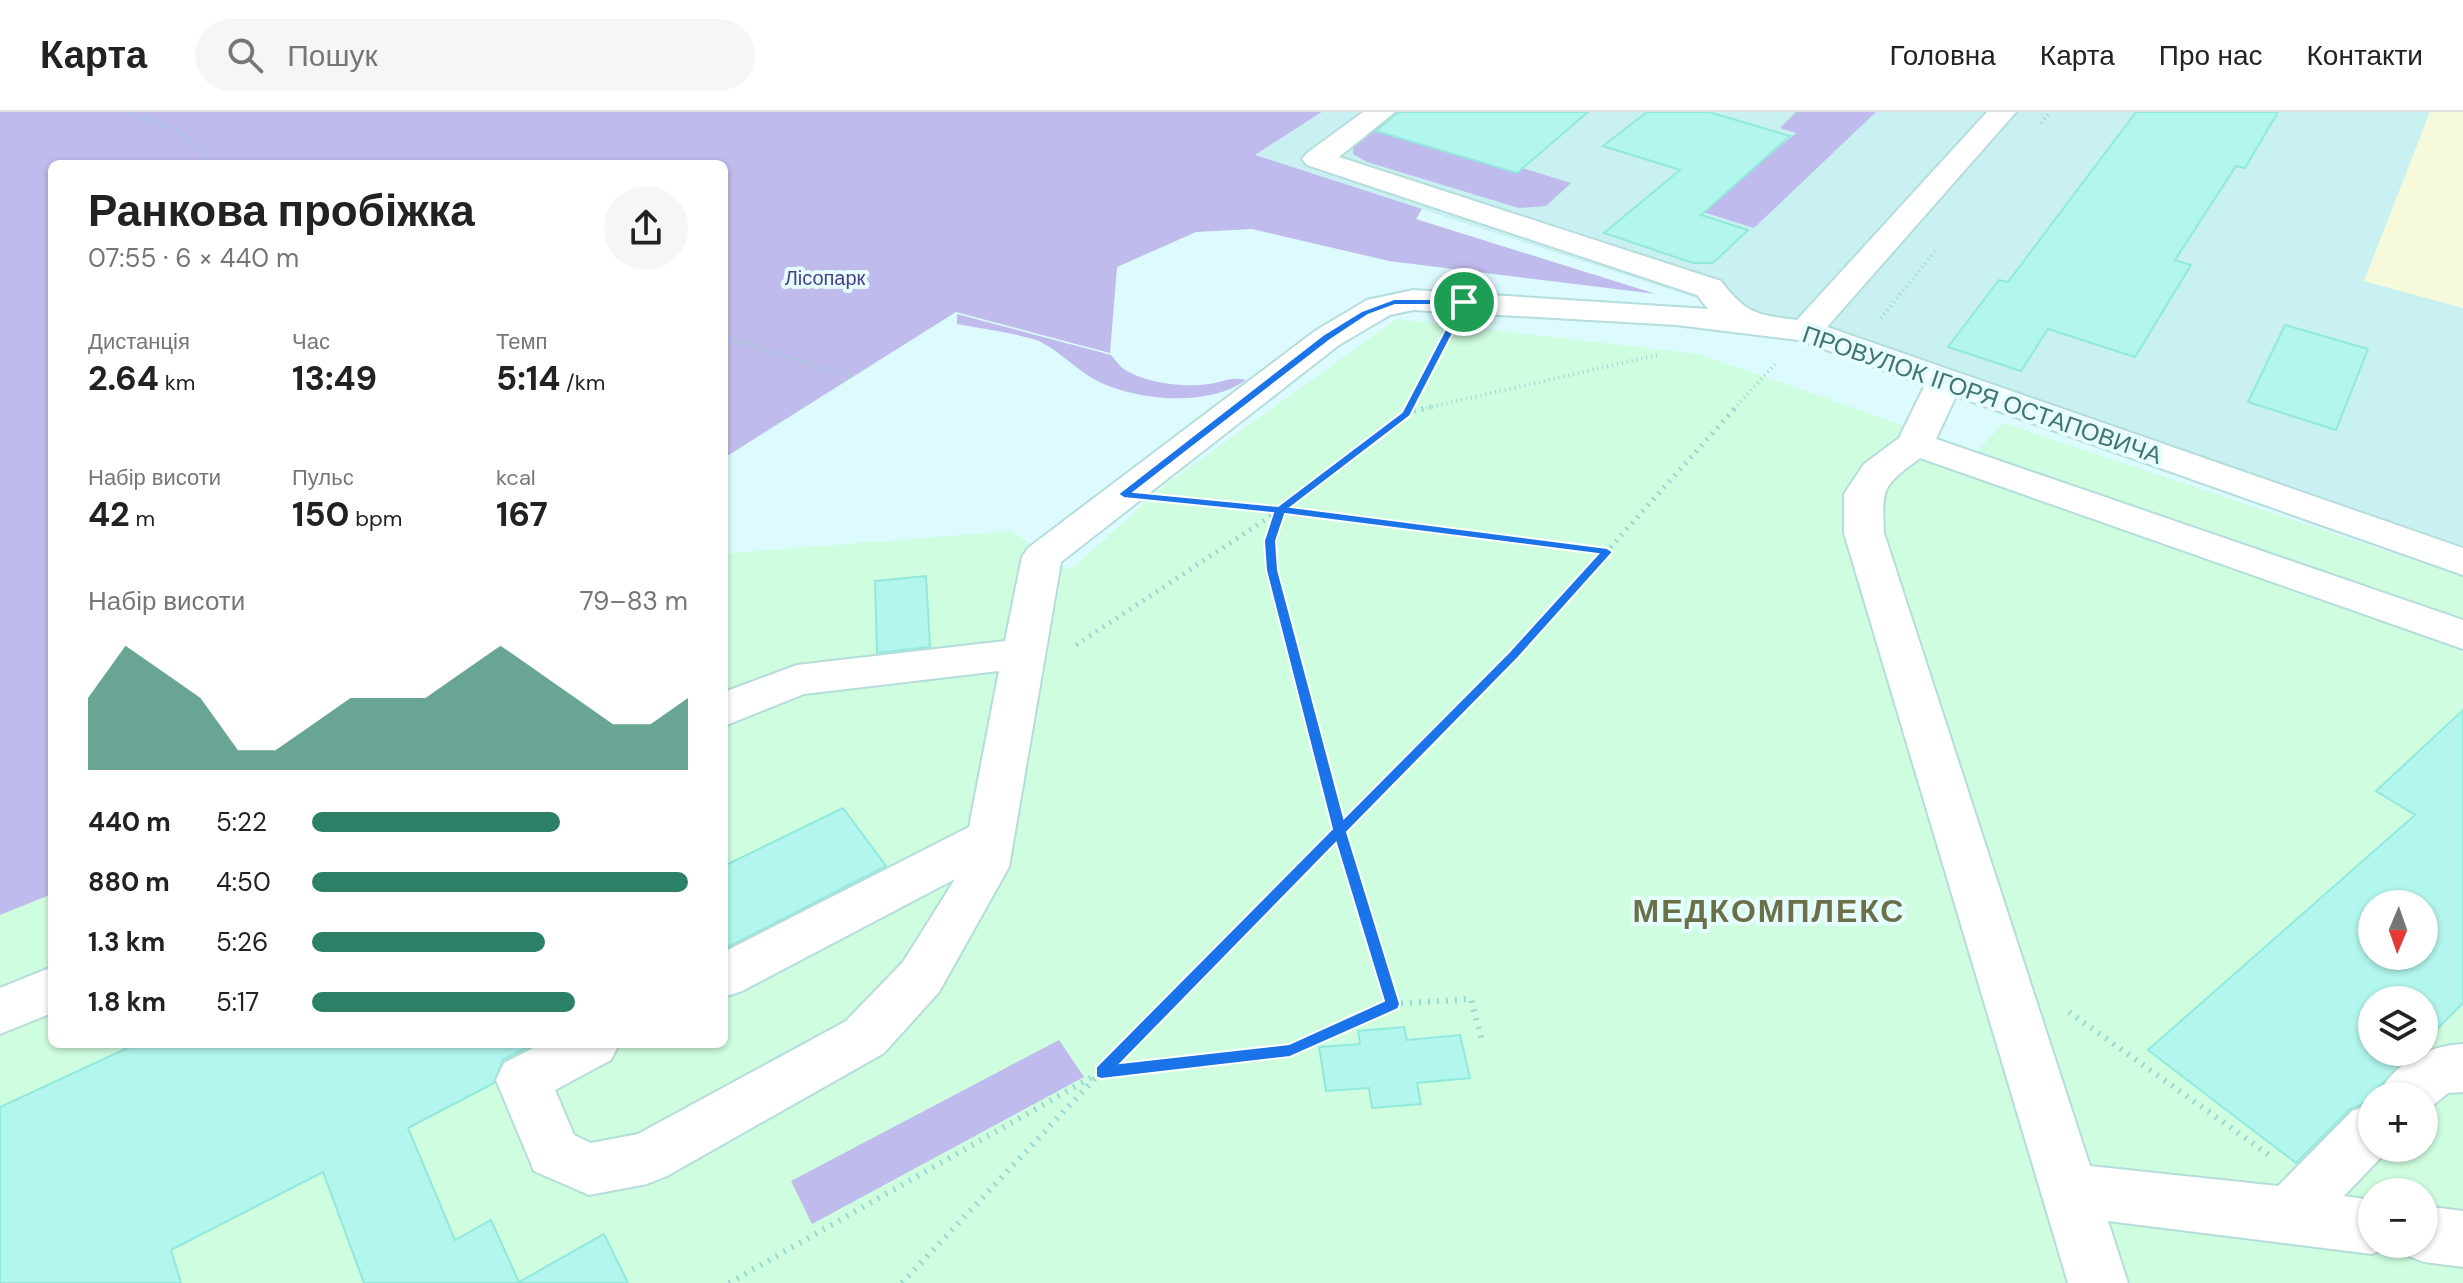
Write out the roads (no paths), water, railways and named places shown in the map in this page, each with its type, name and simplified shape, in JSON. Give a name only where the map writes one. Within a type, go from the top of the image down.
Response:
[{"type":"street","points":[[1381,112],[1317,159],[1709,288],[1725,309],[1747,324]]},
{"type":"street","points":[[1805,331],[2002,112]]},
{"type":"street","name":"ПРОВУЛОК ІГОРЯ ОСТАПОВИЧА","points":[[1023,668],[1042,557],[1327,338],[1365,313],[1394,302],[1464,302],[1676,315],[1805,331],[1944,383],[2463,562]]},
{"type":"street","points":[[1944,383],[1915,444],[1877,472],[1863,494],[1864,533],[2098,1283]]},
{"type":"street","points":[[1915,444],[2463,635]]},
{"type":"street","points":[[584,1048],[523,1080],[554,1153],[589,1169],[647,1158],[865,1037],[921,977],[985,867],[1023,668],[797,680],[728,708]]},
{"type":"street","points":[[728,974],[992,837]]},
{"type":"street","points":[[0,1012],[48,991]]},
{"type":"street","points":[[2419,1082],[2426,1075],[2444,1068],[2463,1068]]},
{"type":"street","points":[[2302,1201],[2358,1143]]},
{"type":"street","points":[[2070,1190],[2302,1201],[2358,1222]]},
{"type":"street","points":[[2438,1236],[2463,1239]]},
{"type":"district","name":"МЕДКОМПЛЕКС","points":[[1769,911]]},
{"type":"park label","name":"Лісопарк","points":[[825,278]]}]
